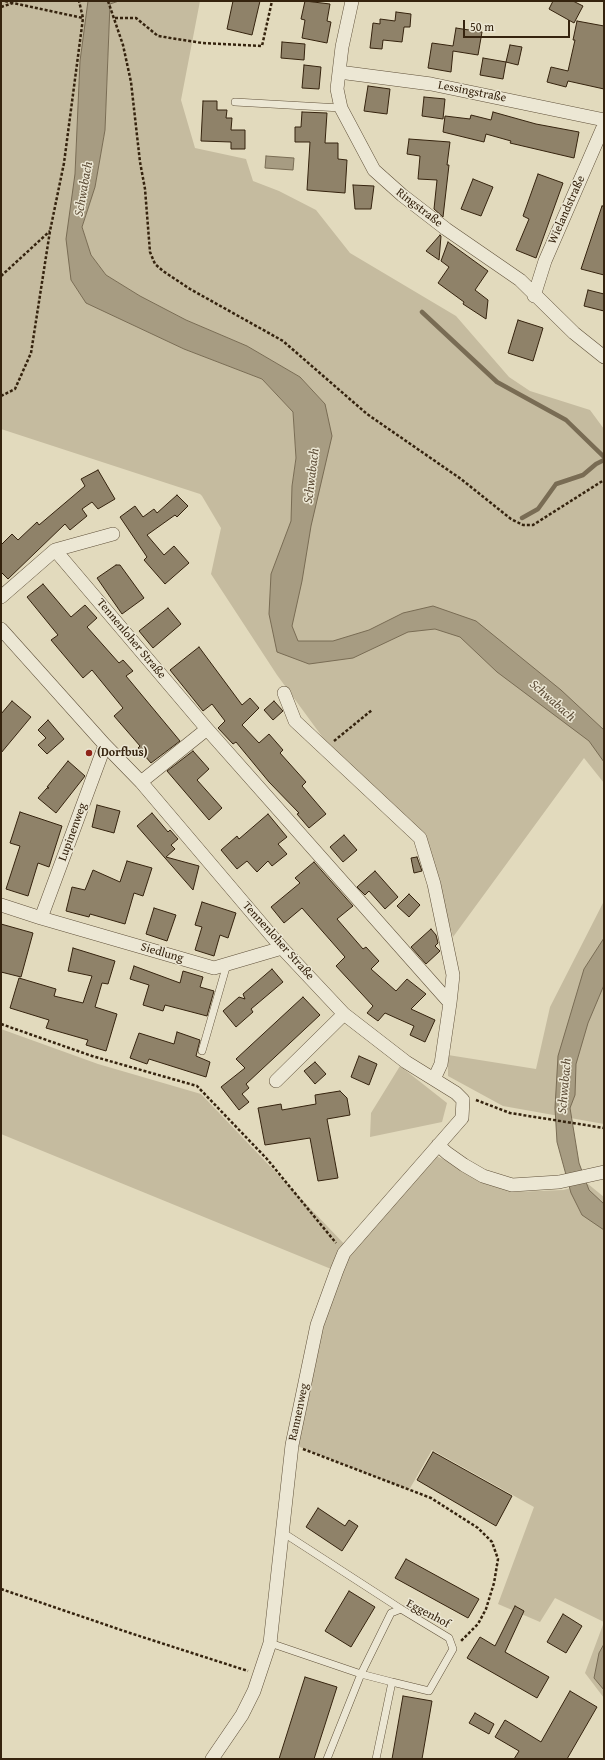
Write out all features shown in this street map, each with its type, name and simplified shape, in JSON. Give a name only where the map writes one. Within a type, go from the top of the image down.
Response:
[{"type":"street","name":"Ringstraße","points":[[352,1],[342,47],[337,89],[341,108],[374,170],[402,195],[446,229],[520,280],[534,296],[574,333],[604,357]]},
{"type":"street","name":"Lessingstraße","points":[[340,72],[431,84],[604,120]]},
{"type":"street","name":"Wielandstraße","points":[[534,296],[545,261],[604,125]]},
{"type":"street","points":[[1,597],[55,550],[113,534]]},
{"type":"street","name":"Tennenloher Straße","points":[[55,550],[207,729],[450,1003]]},
{"type":"street","name":"Tennenloher Straße","points":[[1,629],[105,745],[141,782],[282,948],[344,1014],[406,1062],[456,1093],[463,1100]]},
{"type":"street","points":[[284,693],[295,721],[420,838],[434,884],[453,975],[441,1064],[434,1079]]},
{"type":"street","points":[[141,782],[207,729]]},
{"type":"street","name":"Lupinenweg","points":[[41,918],[105,745]]},
{"type":"street","name":"Siedlung","points":[[1,905],[214,968],[282,948]]},
{"type":"street","points":[[276,1081],[344,1014]]},
{"type":"street","name":"Rannenweg","points":[[212,1759],[242,1715],[254,1691],[270,1643],[292,1445],[317,1325],[344,1253],[462,1118],[463,1100]]},
{"type":"street","points":[[438,1144],[447,1153],[464,1165],[484,1176],[512,1185],[559,1182],[600,1172]]},
{"type":"lane","points":[[235,102],[341,108]]},
{"type":"lane","points":[[202,1051],[227,964]]},
{"type":"lane","points":[[282,1532],[400,1609]]},
{"type":"lane","name":"Eggenhof","points":[[328,1759],[361,1674],[392,1613],[400,1609],[450,1638],[453,1649]]},
{"type":"lane","points":[[270,1643],[361,1674],[429,1691],[453,1649]]},
{"type":"lane","points":[[376,1759],[392,1682]]},
{"type":"path","points":[[5,1],[83,18]]},
{"type":"path","points":[[1,396],[15,389],[31,353],[50,231],[64,163],[83,18],[79,1]]},
{"type":"path","points":[[115,18],[136,18],[158,36],[202,43],[262,46],[272,1]]},
{"type":"path","points":[[1,7],[13,2]]},
{"type":"path","points":[[109,3],[123,45],[131,82],[140,162],[145,189],[150,252],[155,264],[163,272],[283,342],[367,414],[461,479],[511,519],[523,525],[533,525],[604,480]]},
{"type":"path","points":[[1,276],[50,231]]},
{"type":"path","points":[[324,748],[372,710]]},
{"type":"path","points":[[1,1024],[92,1056],[197,1086],[267,1159],[344,1253]]},
{"type":"path","points":[[463,1100],[480,1100],[510,1113],[604,1128]]},
{"type":"path","points":[[292,1445],[431,1498],[478,1528],[492,1542],[498,1559],[494,1583],[486,1609],[478,1624],[453,1649]]},
{"type":"path","points":[[1,1589],[137,1636],[260,1673]]},
{"type":"shaded area","points":[[1,1],[88,1],[80,61],[71,280],[87,303],[184,349],[262,379],[293,412],[296,458],[292,486],[325,404],[300,377],[247,346],[186,320],[140,296],[106,275],[91,255],[82,227],[95,187],[105,130],[110,4],[119,1],[200,1],[181,100],[195,148],[246,159],[253,181],[279,191],[316,210],[350,253],[456,316],[509,377],[530,391],[590,410],[604,429],[604,783],[584,758],[453,937],[424,834],[329,746],[277,675],[211,574],[221,528],[202,496],[200,494],[1,429]]},
{"type":"shaded area","points":[[604,901],[604,1124],[503,1106],[448,1076],[448,1055],[536,1069],[550,1007]]},
{"type":"shaded area","points":[[1,1029],[98,1064],[201,1094],[349,1249],[434,1155],[514,1192],[563,1190],[588,1184],[604,1197],[604,1622],[555,1598],[540,1622],[498,1604],[534,1507],[432,1450],[409,1490],[292,1444],[336,1271],[1,1134]]},
{"type":"shaded area","points":[[400,1066],[447,1103],[442,1122],[370,1137],[371,1113]]},
{"type":"shaded area","points":[[604,1622],[604,1698],[585,1673]]},
{"type":"water","name":"Schwabach","points":[[88,1],[119,1],[110,4],[105,130],[95,187],[82,227],[91,255],[106,275],[140,296],[186,320],[247,346],[300,377],[325,404],[332,436],[311,526],[302,581],[292,626],[298,641],[333,641],[369,630],[403,613],[433,606],[476,621],[561,690],[604,730],[604,762],[589,741],[497,672],[460,637],[435,629],[408,632],[353,658],[309,664],[277,652],[269,614],[271,574],[291,521],[292,486],[296,458],[293,412],[262,379],[184,349],[86,303],[71,280],[66,239],[75,174],[80,61]]},
{"type":"water","points":[[266,156],[294,158],[293,170],[265,168]]},
{"type":"water","name":"Schwabach","points":[[604,938],[604,985],[588,1023],[576,1064],[575,1095],[570,1108],[579,1163],[589,1190],[604,1204],[604,1230],[582,1215],[571,1193],[557,1142],[555,1108],[558,1056],[584,969]]},
{"type":"water","points":[[604,1644],[604,1690],[594,1678],[599,1653]]},
{"type":"building","points":[[233,1],[260,1],[252,35],[227,29]]},
{"type":"building","points":[[305,1],[330,4],[327,21],[331,22],[327,43],[302,38],[305,20],[301,19]]},
{"type":"building","points":[[553,1],[573,1],[583,6],[574,23],[549,9]]},
{"type":"building","points":[[396,12],[411,14],[410,27],[404,27],[402,42],[383,40],[382,49],[370,48],[373,23],[380,24],[380,19],[395,21]]},
{"type":"building","points":[[577,21],[604,26],[604,89],[568,81],[566,87],[547,82],[551,67],[568,71],[575,40],[573,40]]},
{"type":"building","points":[[456,28],[482,32],[478,55],[453,51],[451,72],[428,68],[432,43],[453,46]]},
{"type":"building","points":[[282,42],[305,44],[304,60],[281,58]]},
{"type":"building","points":[[510,45],[522,47],[518,65],[506,62]]},
{"type":"building","points":[[483,58],[506,62],[503,79],[480,75]]},
{"type":"building","points":[[304,65],[321,67],[319,89],[302,88]]},
{"type":"building","points":[[368,86],[390,89],[387,114],[364,111]]},
{"type":"building","points":[[424,97],[445,99],[443,119],[422,116]]},
{"type":"building","points":[[203,101],[217,101],[217,110],[227,110],[226,118],[232,118],[231,130],[245,130],[245,149],[231,149],[231,142],[201,141]]},
{"type":"building","points":[[302,112],[327,113],[325,143],[338,143],[338,159],[347,160],[345,193],[307,190],[310,142],[295,142],[295,127],[301,127]]},
{"type":"building","points":[[493,112],[536,124],[579,132],[574,158],[510,143],[511,141],[486,134],[484,142],[443,132],[445,116],[470,119],[471,115],[491,120]]},
{"type":"building","points":[[409,139],[450,142],[443,217],[434,209],[437,180],[418,179],[420,156],[407,154]]},
{"type":"building","points":[[538,174],[563,183],[536,258],[516,250],[529,219],[523,216]]},
{"type":"building","points":[[473,179],[493,187],[481,216],[461,209]]},
{"type":"building","points":[[353,185],[374,186],[371,209],[355,209]]},
{"type":"building","points":[[602,206],[604,206],[604,275],[581,269]]},
{"type":"building","points":[[440,235],[441,236],[439,260],[426,251]]},
{"type":"building","points":[[448,242],[488,271],[475,290],[488,300],[486,319],[463,304],[464,302],[438,283],[449,267],[441,261]]},
{"type":"building","points":[[588,290],[604,294],[604,311],[584,306]]},
{"type":"building","points":[[518,320],[543,328],[533,361],[508,353]]},
{"type":"building","points":[[98,470],[115,499],[98,509],[92,502],[82,509],[87,516],[70,530],[65,524],[8,579],[1,572],[1,545],[12,534],[18,540],[37,522],[39,525],[85,486],[81,479]]},
{"type":"building","points":[[177,495],[188,506],[177,517],[175,515],[147,535],[164,555],[174,546],[189,563],[165,584],[144,560],[147,557],[120,517],[135,506],[143,517],[154,509],[157,513]]},
{"type":"building","points":[[116,565],[120,565],[144,598],[122,614],[97,578]]},
{"type":"building","points":[[43,584],[71,617],[85,605],[97,618],[87,627],[119,663],[123,660],[133,671],[126,676],[180,741],[151,763],[138,748],[140,746],[114,716],[123,708],[92,670],[83,678],[51,640],[58,635],[27,597]]},
{"type":"building","points":[[168,608],[181,624],[153,648],[139,631]]},
{"type":"building","points":[[199,647],[242,705],[250,698],[259,708],[242,725],[259,743],[269,734],[283,750],[280,753],[306,782],[302,786],[326,814],[309,828],[297,814],[299,813],[269,782],[236,742],[233,744],[218,728],[225,721],[212,704],[203,711],[170,670]]},
{"type":"building","points":[[12,701],[31,717],[1,753],[1,714]]},
{"type":"building","points":[[274,701],[283,711],[273,720],[264,710]]},
{"type":"building","points":[[48,720],[64,739],[47,754],[38,745],[46,738],[38,730]]},
{"type":"building","points":[[193,751],[209,769],[197,780],[222,808],[209,820],[167,771]]},
{"type":"building","points":[[68,761],[85,776],[56,813],[38,798],[47,788],[49,788],[47,787]]},
{"type":"building","points":[[97,805],[120,811],[114,833],[92,827]]},
{"type":"building","points":[[20,812],[62,826],[49,867],[38,863],[28,896],[6,889],[20,846],[10,843]]},
{"type":"building","points":[[152,813],[168,832],[170,830],[178,839],[171,845],[175,849],[166,857],[199,866],[193,890],[137,826]]},
{"type":"building","points":[[268,814],[287,837],[278,844],[287,854],[272,866],[268,861],[257,872],[247,861],[237,869],[221,850],[237,836],[239,839]]},
{"type":"building","points":[[344,835],[357,850],[343,862],[330,847]]},
{"type":"building","points":[[417,857],[422,871],[414,873],[411,858]]},
{"type":"building","points":[[127,861],[152,868],[143,896],[134,893],[125,924],[90,914],[89,917],[66,911],[72,887],[85,890],[93,870],[120,882]]},
{"type":"building","points":[[314,862],[353,906],[337,919],[363,949],[366,947],[379,961],[371,969],[396,991],[407,979],[426,994],[411,1009],[435,1020],[425,1042],[410,1035],[414,1026],[385,1013],[378,1021],[367,1013],[373,1006],[336,966],[345,957],[302,908],[284,923],[271,907],[300,883],[295,878]]},
{"type":"building","points":[[375,871],[398,897],[385,909],[369,891],[365,895],[357,887]]},
{"type":"building","points":[[409,894],[420,905],[409,917],[397,906]]},
{"type":"building","points":[[202,902],[236,913],[228,938],[220,935],[214,956],[195,950],[202,927],[195,925]]},
{"type":"building","points":[[154,908],[176,915],[167,941],[146,934]]},
{"type":"building","points":[[1,924],[33,933],[21,977],[1,972]]},
{"type":"building","points":[[431,929],[436,935],[438,943],[435,946],[440,951],[426,964],[411,947]]},
{"type":"building","points":[[73,948],[115,961],[108,984],[102,983],[95,1007],[117,1014],[106,1051],[86,1045],[88,1040],[46,1028],[49,1020],[10,1008],[19,978],[56,989],[54,996],[83,1003],[92,976],[68,971]]},
{"type":"building","points":[[134,966],[180,983],[183,971],[203,977],[200,987],[214,991],[207,1016],[165,1005],[163,1011],[143,1005],[149,985],[130,979]]},
{"type":"building","points":[[272,969],[283,982],[251,1009],[253,1012],[236,1027],[223,1011],[239,997],[245,999],[243,994]]},
{"type":"building","points":[[303,997],[320,1015],[246,1084],[249,1088],[242,1094],[249,1102],[239,1110],[221,1087],[245,1068],[236,1059]]},
{"type":"building","points":[[177,1032],[200,1040],[196,1056],[210,1062],[206,1077],[149,1059],[147,1064],[130,1058],[139,1033],[174,1044]]},
{"type":"building","points":[[359,1056],[377,1064],[369,1085],[351,1077]]},
{"type":"building","points":[[315,1062],[326,1074],[315,1084],[304,1071]]},
{"type":"building","points":[[340,1091],[347,1098],[350,1115],[327,1119],[338,1178],[318,1181],[310,1138],[265,1145],[258,1108],[281,1104],[282,1110],[316,1104],[315,1095]]},
{"type":"building","points":[[433,1452],[512,1496],[496,1526],[417,1480]]},
{"type":"building","points":[[318,1508],[345,1526],[349,1520],[358,1526],[342,1551],[306,1527]]},
{"type":"building","points":[[406,1559],[479,1599],[468,1618],[395,1578]]},
{"type":"building","points":[[349,1591],[375,1607],[351,1647],[325,1631]]},
{"type":"building","points":[[515,1606],[524,1611],[505,1652],[549,1677],[537,1698],[467,1658],[480,1637],[495,1646]]},
{"type":"building","points":[[563,1614],[582,1626],[566,1653],[547,1642]]},
{"type":"building","points":[[305,1677],[337,1687],[314,1759],[279,1759]]},
{"type":"building","points":[[570,1691],[597,1707],[567,1759],[514,1759],[519,1751],[495,1737],[505,1720],[541,1742]]},
{"type":"building","points":[[403,1696],[432,1701],[422,1759],[392,1759]]},
{"type":"building","points":[[475,1713],[494,1724],[489,1734],[469,1723]]},
{"type":"waterway","points":[[422,312],[497,382],[566,420],[604,457]]},
{"type":"waterway","points":[[522,518],[538,509],[556,484],[583,475],[596,464],[604,460]]},
{"type":"place","name":"(Dorfbus)","points":[[89,753]]}]
